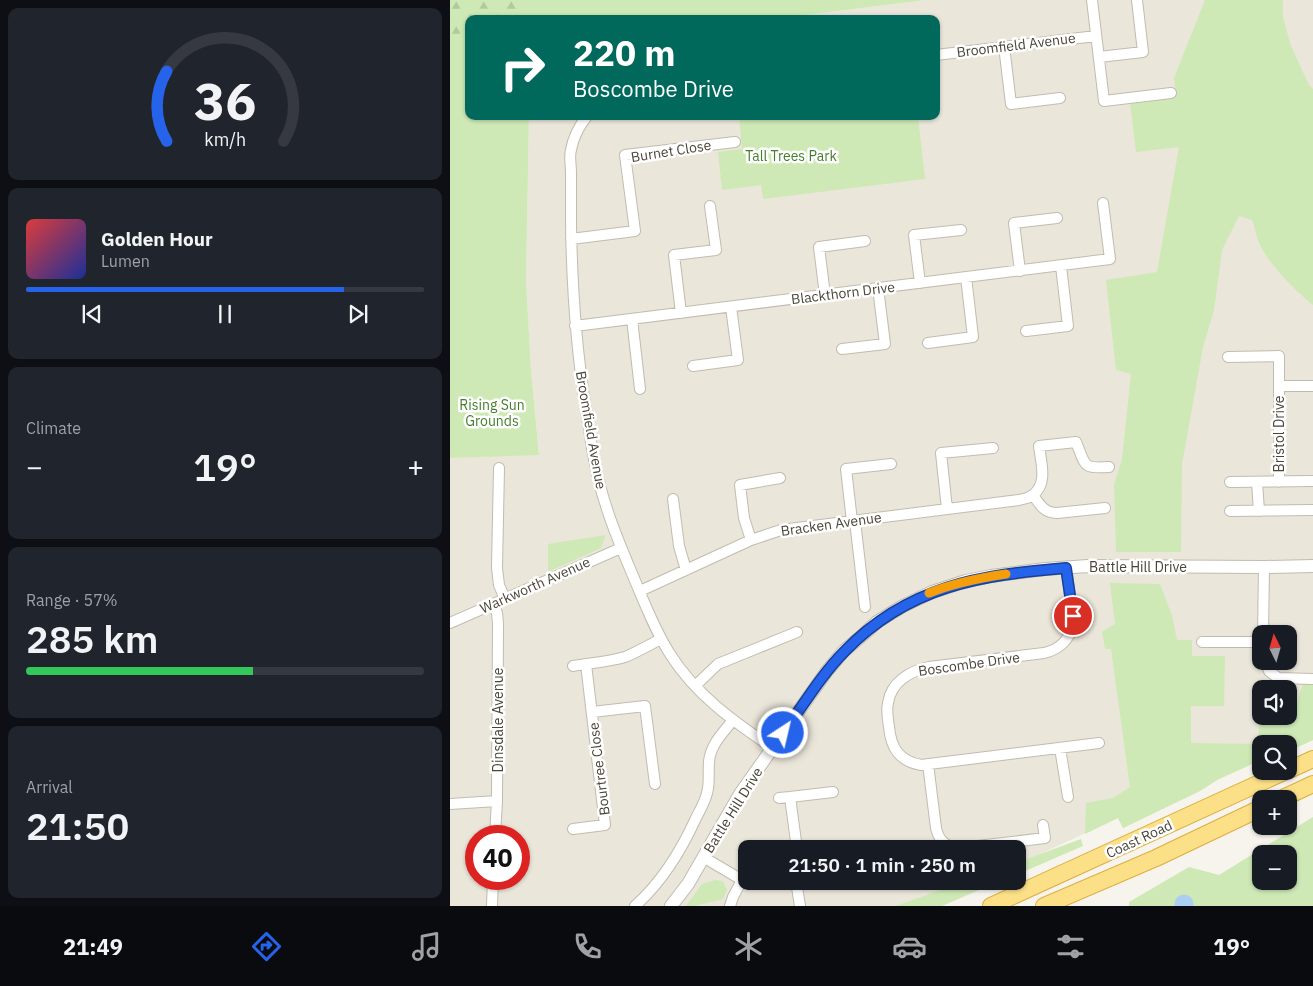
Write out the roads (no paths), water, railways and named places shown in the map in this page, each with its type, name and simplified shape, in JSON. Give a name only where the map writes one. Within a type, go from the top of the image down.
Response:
[{"type":"highway","name":"Coast Road","points":[[1297,766],[1313,759]]},
{"type":"highway","name":"Coast Road","points":[[991,906],[1267,780]]},
{"type":"highway","points":[[1297,792],[1313,784]]},
{"type":"highway","name":"Coast Road","points":[[1044,906],[1156,858],[1252,812]]},
{"type":"highway","points":[[1056,906],[1156,858]]},
{"type":"highway","points":[[983,906],[1052,879]]},
{"type":"street","points":[[1092,0],[1104,101],[1172,92]]},
{"type":"street","points":[[1099,57],[1143,52],[1137,0]]},
{"type":"street","name":"Broomfield Avenue","points":[[940,54],[1096,36]]},
{"type":"street","points":[[1004,46],[1011,104],[1060,98]]},
{"type":"street","name":"Broomfield Avenue","points":[[584,120],[570,150],[571,239],[575,326],[580,376],[596,470],[607,508],[621,548],[661,639],[681,669],[695,686],[733,720],[773,748]]},
{"type":"street","name":"Burnet Close","points":[[571,239],[634,231],[625,155],[735,142]]},
{"type":"street","name":"Blackthorn Drive","points":[[575,326],[1110,259],[1103,203]]},
{"type":"street","points":[[682,313],[674,255],[716,250],[710,206]]},
{"type":"street","points":[[1020,271],[1014,223],[1057,218]]},
{"type":"street","points":[[920,283],[914,235],[961,230]]},
{"type":"street","points":[[826,295],[820,247],[865,241]]},
{"type":"street","points":[[1026,331],[1068,326],[1061,266]]},
{"type":"street","points":[[928,343],[973,337],[966,278]]},
{"type":"street","points":[[842,349],[885,344],[878,288]]},
{"type":"street","points":[[693,366],[738,360],[731,306]]},
{"type":"street","points":[[632,319],[640,389]]},
{"type":"street","name":"Bristol Drive","points":[[1228,356],[1279,356],[1279,482]]},
{"type":"street","name":"Bristol Drive","points":[[1279,386],[1313,386]]},
{"type":"street","points":[[1104,508],[1050,513],[1042,508],[1033,495],[1038,491],[1043,479],[1038,446],[1076,442],[1083,459],[1089,467],[1109,467]]},
{"type":"street","points":[[947,509],[941,454],[993,448]]},
{"type":"street","points":[[865,607],[846,469],[891,464]]},
{"type":"street","points":[[499,468],[497,568],[499,585],[505,599]]},
{"type":"street","points":[[751,540],[744,518],[740,485],[780,478]]},
{"type":"street","name":"Bristol Drive","points":[[1230,482],[1313,482]]},
{"type":"street","points":[[1257,482],[1259,511]]},
{"type":"street","name":"Bracken Avenue","points":[[640,591],[751,540],[781,530],[1019,500],[1033,495]]},
{"type":"street","points":[[673,499],[679,546],[686,570]]},
{"type":"street","points":[[1230,511],[1313,510]]},
{"type":"street","name":"Warkworth Avenue","points":[[450,623],[621,548]]},
{"type":"street","name":"Battle Hill Drive","points":[[671,906],[688,884],[740,794],[836,661],[855,641],[887,616],[917,599],[958,584],[1000,575],[1066,568],[1096,566],[1264,568],[1313,566]]},
{"type":"street","name":"Boscombe Drive","points":[[1066,568],[1074,622],[1072,630],[1064,643],[1058,648],[1044,653],[920,669],[907,675],[893,690],[888,703],[890,735],[894,747],[903,758],[921,765],[1099,743]]},
{"type":"street","points":[[1264,568],[1264,625]]},
{"type":"street","name":"Dinsdale Avenue","points":[[493,604],[497,613],[498,624],[496,825]]},
{"type":"street","points":[[695,686],[718,664],[797,632]]},
{"type":"street","points":[[573,666],[624,657],[661,639]]},
{"type":"street","points":[[1202,642],[1252,642]]},
{"type":"street","name":"Bourtree Close","points":[[573,829],[605,825],[586,664]]},
{"type":"street","points":[[1268,670],[1278,678],[1313,679]]},
{"type":"street","name":"Bourtree Close","points":[[592,712],[645,706],[655,784]]},
{"type":"street","points":[[635,906],[664,874],[689,833],[707,793],[711,752],[733,720]]},
{"type":"street","points":[[1060,748],[1068,797]]},
{"type":"street","points":[[928,764],[936,828],[939,838],[946,845],[960,848],[1045,838],[1043,825]]},
{"type":"street","points":[[779,798],[833,792]]},
{"type":"street","points":[[790,797],[796,840]]},
{"type":"street","points":[[450,804],[497,801]]},
{"type":"street","points":[[703,858],[738,877]]},
{"type":"street","points":[[492,906],[493,890]]},
{"type":"street","points":[[730,906],[738,890]]},
{"type":"street","points":[[797,890],[800,906]]},
{"type":"park label","name":"Tall Trees Park","points":[[791,156]]},
{"type":"park label","name":"Rising Sun Grounds","points":[[492,414]]}]
